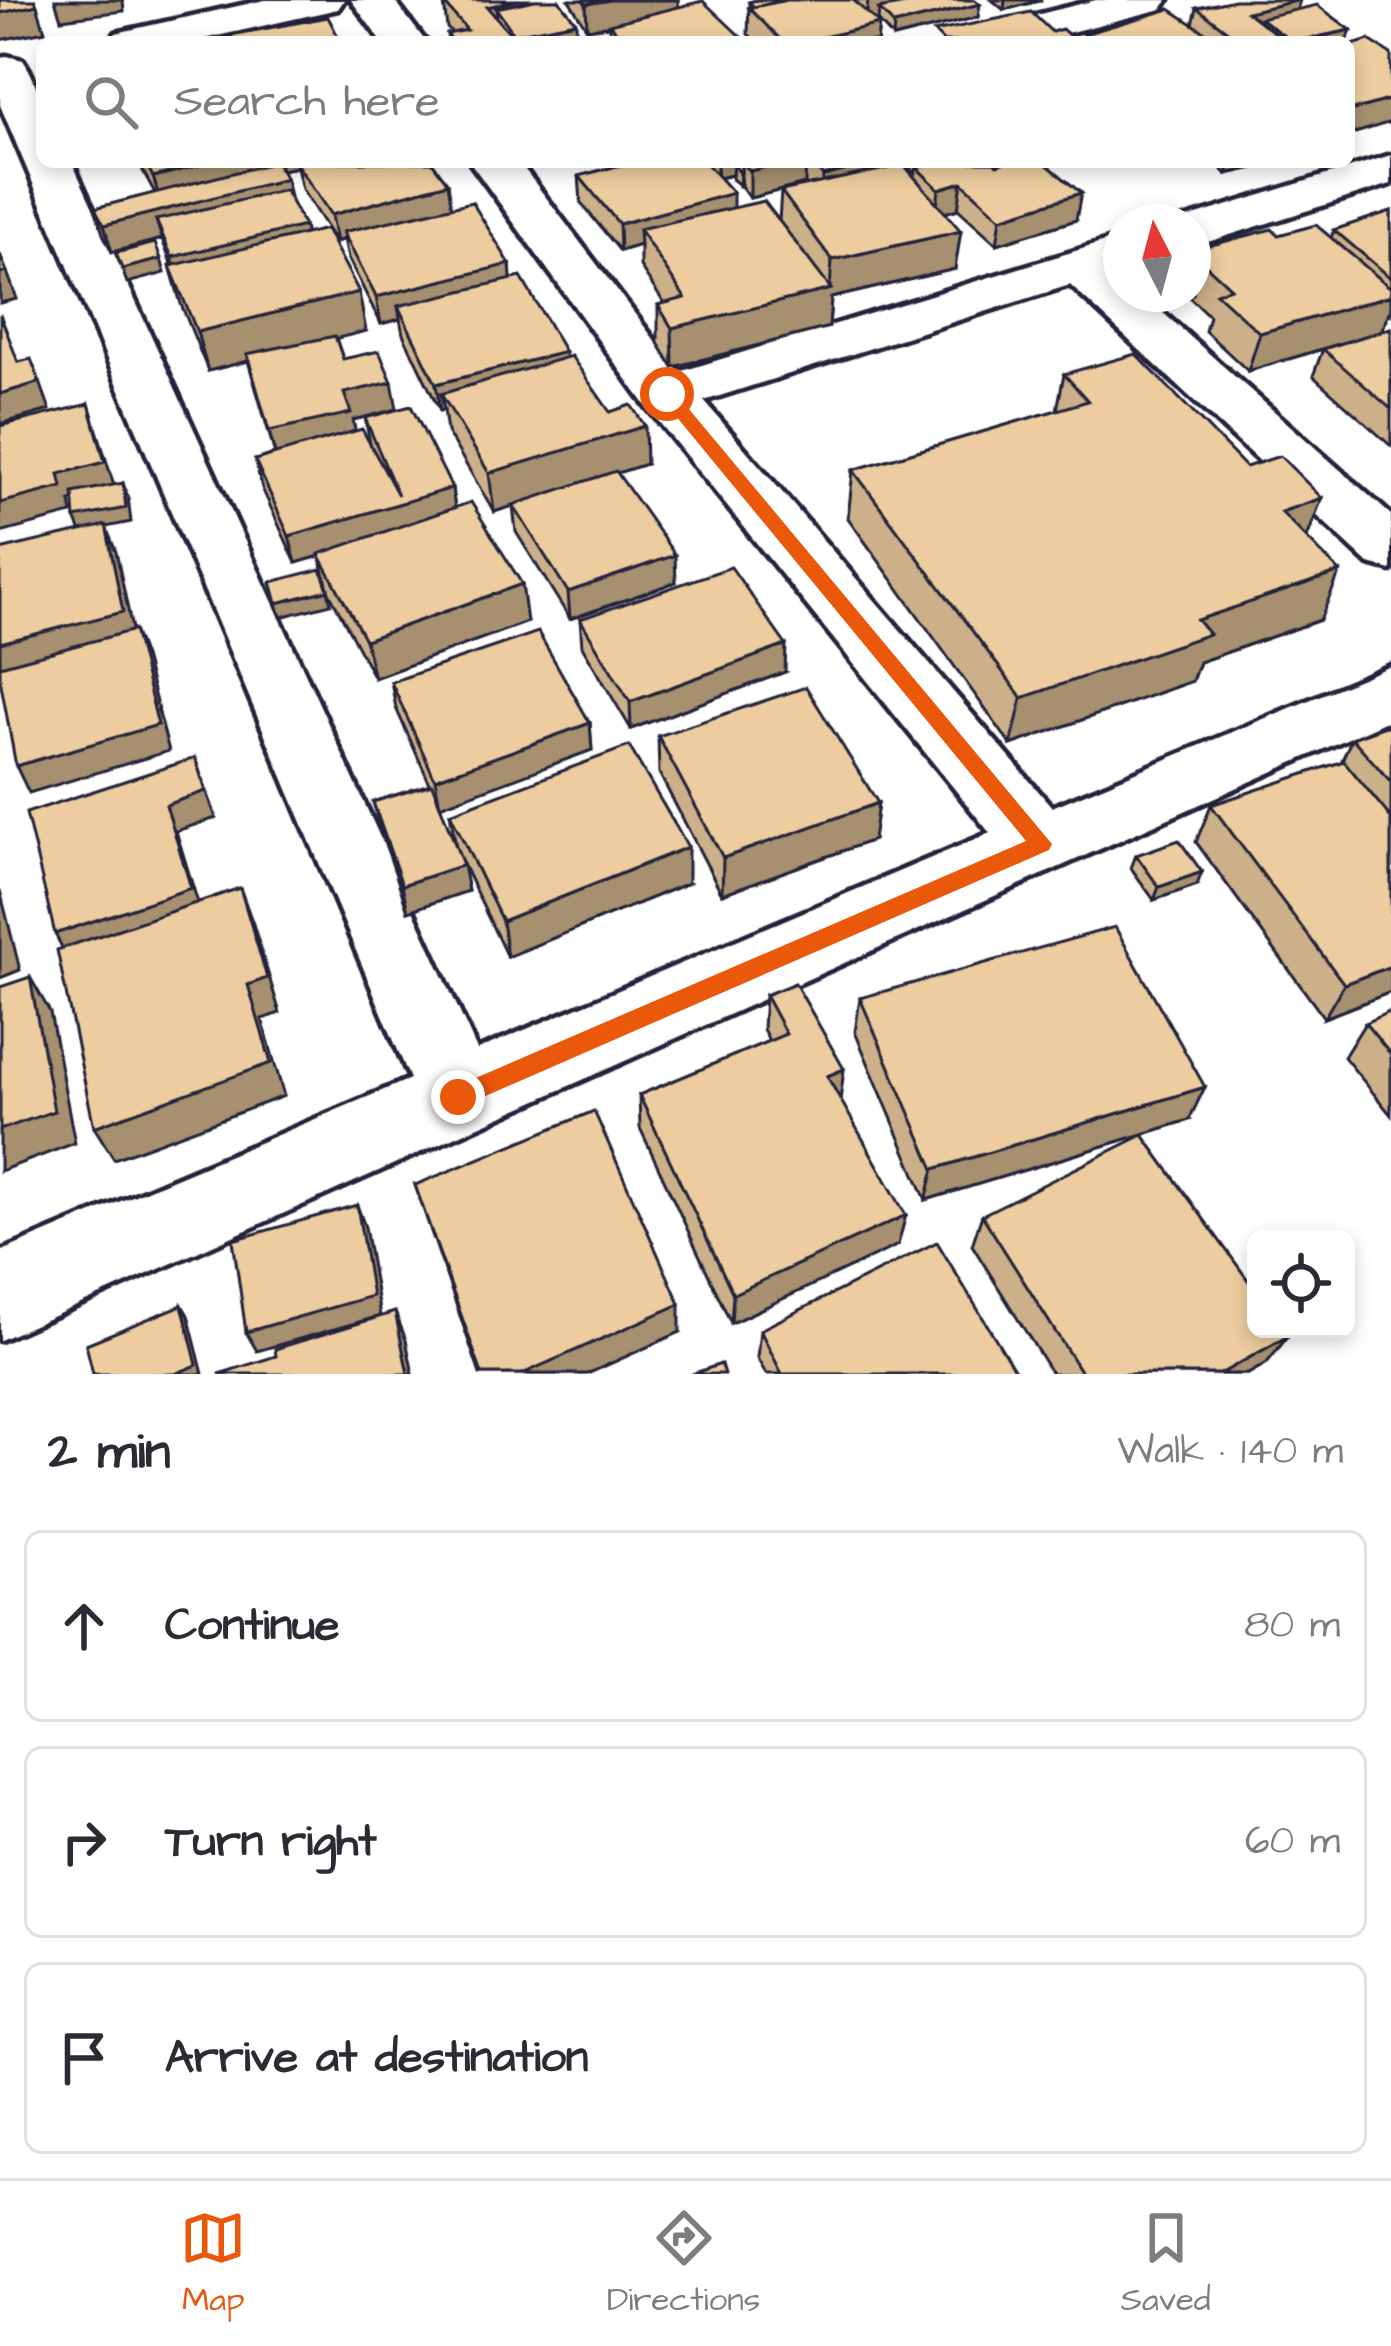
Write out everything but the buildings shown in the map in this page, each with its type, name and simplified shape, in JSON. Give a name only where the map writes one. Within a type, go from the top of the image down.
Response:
[{"type":"street","points":[[158,36],[323,0]]},
{"type":"street","points":[[372,0],[399,36]]},
{"type":"street","points":[[1003,36],[1147,0]]},
{"type":"street","points":[[16,67],[36,130]]},
{"type":"street","points":[[51,168],[458,1097]]},
{"type":"street","points":[[500,168],[667,394],[1041,844]]},
{"type":"street","points":[[1211,224],[1391,169]]},
{"type":"street","points":[[667,394],[1100,258],[1391,549]]},
{"type":"street","points":[[0,1296],[1391,691]]},
{"type":"route","points":[[458,1097],[1041,844],[667,394]]}]
